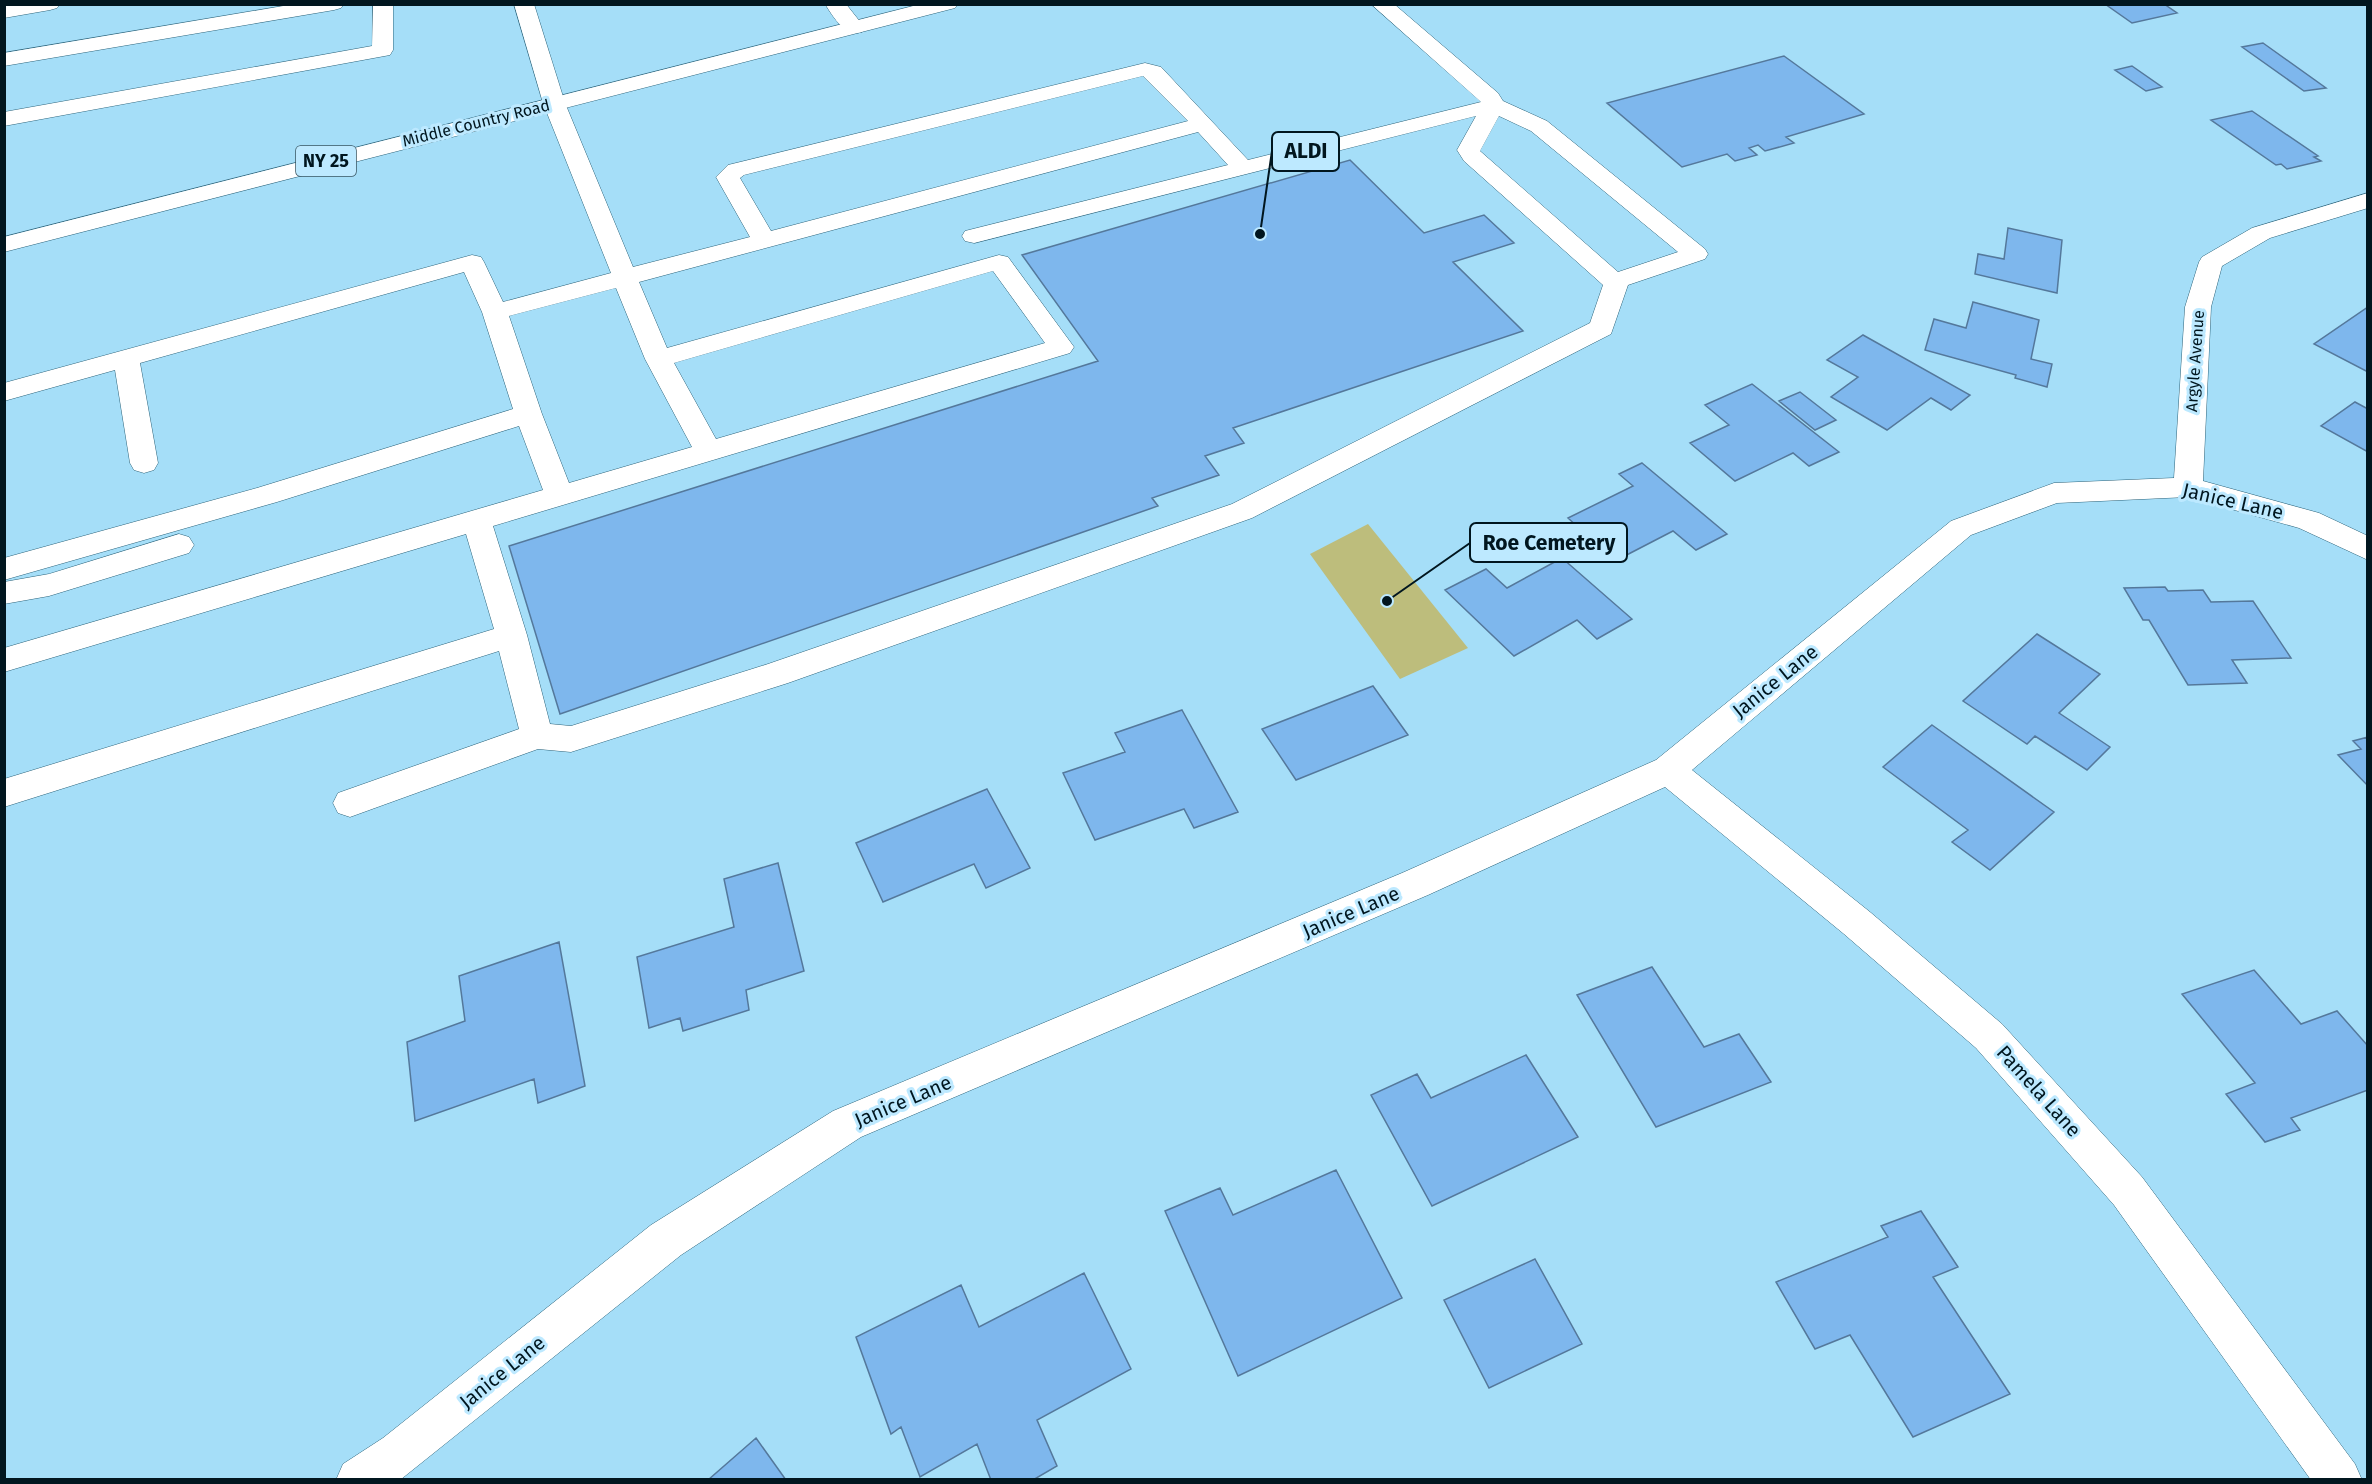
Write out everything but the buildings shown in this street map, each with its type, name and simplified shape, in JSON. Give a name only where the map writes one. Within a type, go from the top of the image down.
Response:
[{"type":"street","points":[[4,12],[50,4]]},
{"type":"street","points":[[4,60],[334,4]]},
{"type":"street","points":[[4,119],[382,50],[383,4]]},
{"type":"street","points":[[524,4],[554,103],[624,277],[658,359],[708,451]]},
{"type":"street","points":[[835,4],[855,28]]},
{"type":"street","name":"Middle Country Road","points":[[4,245],[948,4]]},
{"type":"street","points":[[1381,4],[1490,98],[1494,105],[1539,126],[1696,254],[1617,280],[1611,279],[1472,156],[1468,150],[1494,105]]},
{"type":"street","points":[[764,240],[728,177],[736,170],[1145,69],[1153,72],[1243,168]]},
{"type":"street","points":[[495,312],[764,240],[961,214],[1243,168],[1494,105]]},
{"type":"street","points":[[961,214],[1196,126],[1200,121]]},
{"type":"street","name":"Argyle Avenue","points":[[2188,487],[2198,307],[2211,262],[2261,233],[2367,200]]},
{"type":"street","points":[[4,660],[1061,347],[961,214]]},
{"type":"street","points":[[4,392],[472,262],[495,312],[528,414],[560,495]]},
{"type":"street","points":[[658,359],[999,262]]},
{"type":"street","points":[[350,803],[537,736],[571,739],[777,674],[1242,511],[1602,328],[1617,280]]},
{"type":"street","points":[[126,358],[144,463]]},
{"type":"street","points":[[4,569],[146,532],[528,414]]},
{"type":"street","points":[[4,593],[49,585],[364,487],[397,456]]},
{"type":"street","name":"Janice Lane","points":[[359,1479],[399,1454],[666,1240],[847,1124],[1415,884],[1668,770],[1961,528],[2054,493],[2188,487],[2309,520],[2367,549]]},
{"type":"street","points":[[477,519],[511,635],[537,736]]},
{"type":"street","points":[[4,793],[511,635]]},
{"type":"street","name":"Pamela Lane","points":[[1668,770],[1857,923],[1989,1036],[2128,1191],[2339,1479]]},
{"type":"shaded area","points":[[1368,524],[1468,648],[1400,679],[1310,554]]},
{"type":"place","name":"ALDI","points":[[1260,234]]},
{"type":"place","name":"Roe Cemetery","points":[[1387,601]]}]
